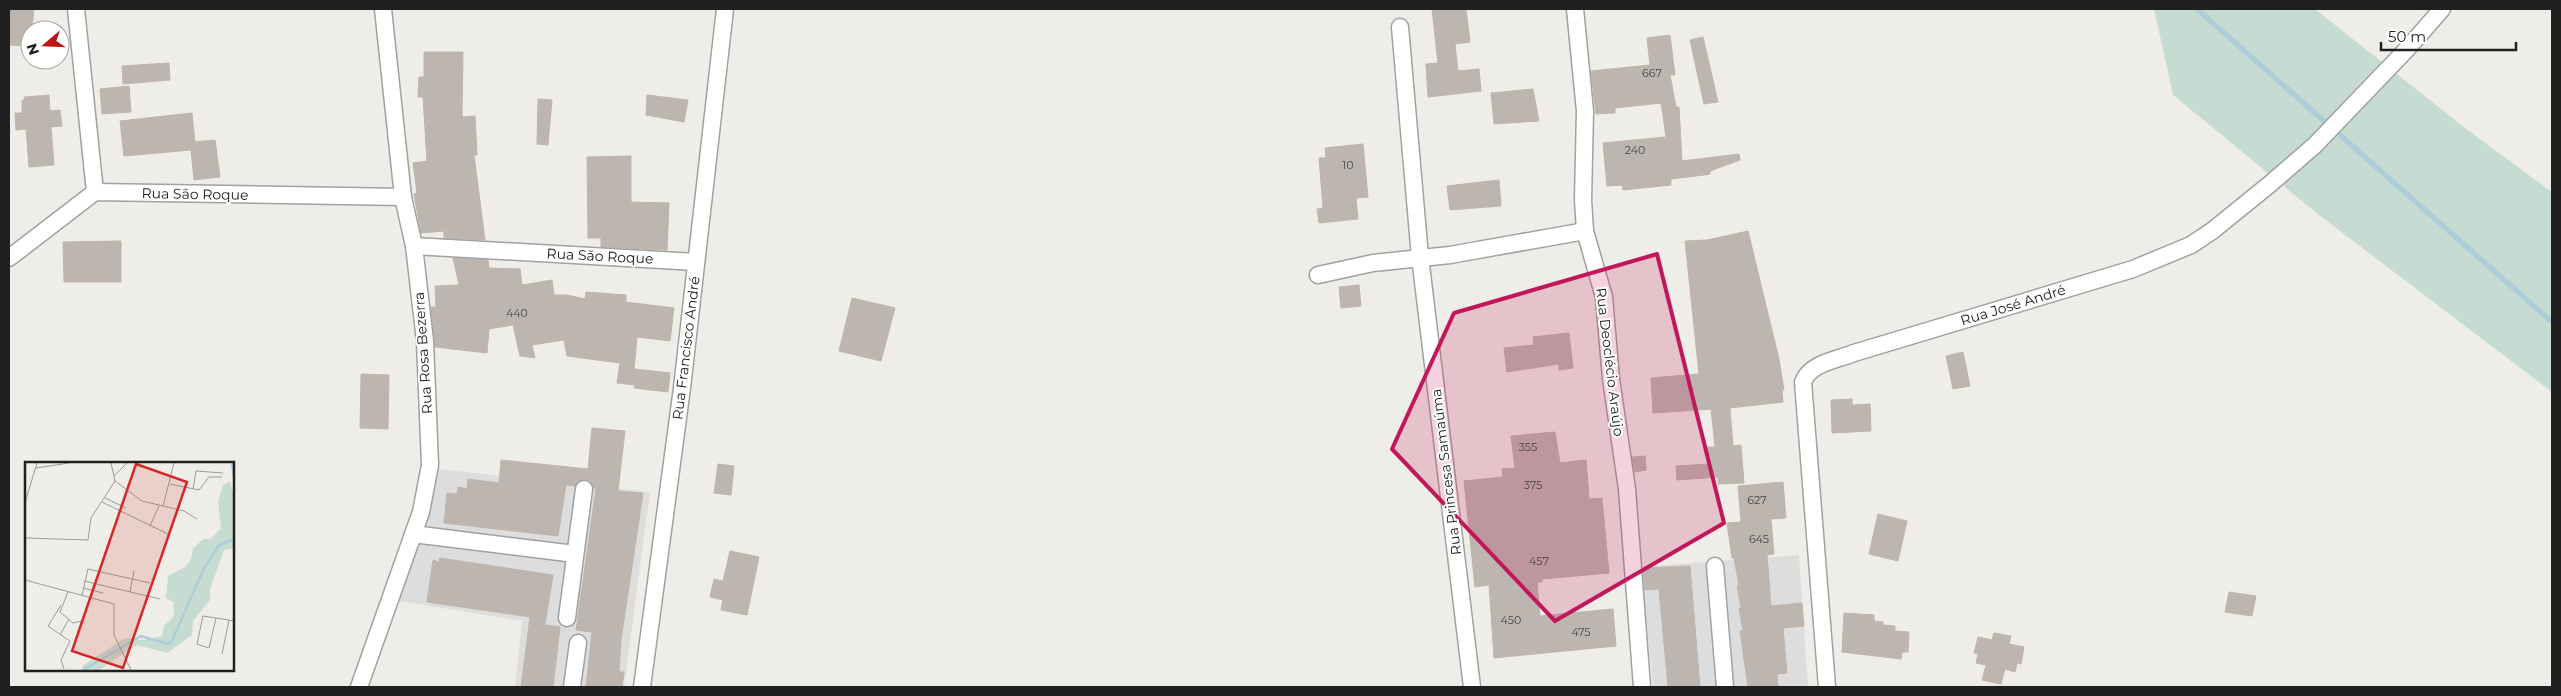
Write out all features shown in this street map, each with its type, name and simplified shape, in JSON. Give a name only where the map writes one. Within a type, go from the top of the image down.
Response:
[{"type":"street","points":[[9,258],[95,192],[76,9]]},
{"type":"street","name":"Rua Rosa Bezerra","points":[[359,687],[413,534],[425,496],[430,465],[428,377],[414,246],[403,197],[383,9]]},
{"type":"street","name":"Rua Francisco André","points":[[642,687],[682,388],[725,9]]},
{"type":"street","name":"Rua Deoclécio Araújo","points":[[1575,9],[1585,111],[1583,200],[1585,231],[1605,306],[1611,379],[1627,489],[1642,687]]},
{"type":"street","name":"Rua José André","points":[[1827,687],[1803,382],[1806,374],[1813,368],[1854,353],[2164,258],[2191,245],[2212,231],[2314,145],[2354,106],[2442,9]]},
{"type":"street","name":"Rua Princesa Samaúma","points":[[1400,27],[1420,258],[1472,687]]},
{"type":"street","name":"Rua São Roque","points":[[95,192],[403,197]]},
{"type":"street","points":[[1318,275],[1373,263],[1510,246],[1585,231]]},
{"type":"street","name":"Rua São Roque","points":[[414,246],[696,262]]},
{"type":"street","points":[[567,618],[584,489]]},
{"type":"street","points":[[413,534],[575,554]]},
{"type":"street","points":[[1715,566],[1725,687]]},
{"type":"street","points":[[572,687],[578,643]]},
{"type":"highlighted area","points":[[1657,254],[1724,523],[1555,621],[1392,449],[1454,313]]},
{"type":"shaded area","points":[[438,469],[650,492],[624,687],[515,687],[522,621],[399,601]]},
{"type":"shaded area","points":[[1799,555],[1808,687],[1653,687],[1641,567]]},
{"type":"green space","points":[[2154,9],[2315,9],[2465,128],[2552,192],[2552,392],[2319,215],[2173,95]]},
{"type":"building","points":[[9,9],[34,9],[33,20],[20,20],[20,46],[9,45]]},
{"type":"building","points":[[1432,9],[1466,9],[1470,42],[1455,44],[1458,71],[1479,69],[1481,91],[1428,97],[1426,64],[1438,63]]},
{"type":"building","points":[[1670,35],[1675,75],[1670,75],[1676,107],[1679,107],[1682,161],[1739,154],[1740,160],[1710,171],[1710,174],[1671,179],[1671,185],[1623,190],[1622,185],[1607,186],[1603,143],[1666,137],[1661,103],[1615,108],[1615,113],[1596,114],[1591,71],[1650,65],[1647,38]]},
{"type":"building","points":[[1703,37],[1718,102],[1704,104],[1690,40]]},
{"type":"building","points":[[424,52],[463,52],[462,117],[475,116],[477,155],[474,155],[485,240],[444,238],[444,231],[421,233],[414,194],[417,193],[413,163],[427,161],[423,97],[418,97],[419,77],[424,77]]},
{"type":"building","points":[[169,63],[170,80],[123,84],[122,66]]},
{"type":"building","points":[[129,86],[131,112],[102,114],[100,89]]},
{"type":"building","points":[[1533,89],[1539,121],[1494,124],[1491,93]]},
{"type":"building","points":[[49,95],[50,111],[60,110],[62,126],[51,127],[54,165],[29,167],[26,129],[16,130],[15,113],[22,113],[22,100],[25,100],[24,97]]},
{"type":"building","points":[[647,95],[688,100],[684,122],[646,115]]},
{"type":"building","points":[[538,99],[552,100],[548,145],[537,144]]},
{"type":"building","points":[[192,113],[195,142],[215,140],[220,177],[194,180],[191,150],[124,156],[120,121]]},
{"type":"building","points":[[1363,144],[1368,197],[1356,198],[1358,219],[1319,223],[1317,209],[1323,208],[1319,158],[1326,158],[1325,148]]},
{"type":"building","points":[[631,156],[631,202],[669,203],[667,250],[601,247],[601,238],[588,238],[587,157]]},
{"type":"building","points":[[1499,180],[1501,206],[1450,210],[1447,186]]},
{"type":"building","points":[[1748,231],[1779,359],[1784,390],[1782,390],[1783,402],[1730,408],[1733,446],[1741,445],[1744,483],[1718,484],[1718,477],[1677,480],[1676,466],[1708,464],[1707,447],[1715,447],[1711,409],[1653,413],[1651,378],[1699,374],[1685,241],[1707,240]]},
{"type":"building","points":[[121,241],[121,282],[64,282],[63,242]]},
{"type":"building","points":[[453,258],[488,260],[489,268],[520,269],[522,285],[552,280],[554,295],[567,295],[585,299],[586,292],[626,295],[626,302],[674,308],[670,341],[637,337],[634,369],[670,373],[668,392],[634,388],[635,385],[617,383],[620,363],[567,356],[564,340],[532,345],[535,358],[520,356],[513,325],[489,329],[487,353],[435,347],[431,307],[436,307],[435,286],[459,285]]},
{"type":"building","points":[[1359,285],[1361,306],[1341,308],[1339,287]]},
{"type":"building","points":[[852,298],[895,308],[881,361],[839,351]]},
{"type":"building","points":[[1569,333],[1573,368],[1559,370],[1559,364],[1507,372],[1504,348],[1534,345],[1533,337]]},
{"type":"building","points":[[1963,352],[1970,386],[1953,389],[1946,356]]},
{"type":"building","points":[[361,374],[389,375],[388,429],[360,428]]},
{"type":"building","points":[[1852,399],[1852,405],[1870,404],[1871,431],[1832,433],[1831,400]]},
{"type":"building","points":[[592,428],[625,431],[618,491],[643,493],[621,640],[619,672],[624,672],[622,687],[586,687],[592,632],[576,630],[596,488],[594,488],[590,481],[581,480],[575,486],[566,485],[558,536],[444,523],[447,493],[457,494],[458,487],[467,489],[468,479],[499,483],[501,460],[588,469]]},
{"type":"building","points":[[1555,432],[1560,463],[1586,460],[1589,499],[1602,498],[1609,573],[1542,579],[1542,582],[1537,582],[1540,616],[1613,609],[1616,646],[1494,658],[1489,585],[1475,587],[1464,481],[1503,477],[1502,469],[1515,468],[1511,436]]},
{"type":"building","points":[[1645,456],[1646,470],[1635,472],[1632,457]]},
{"type":"building","points":[[718,464],[734,466],[731,495],[714,493]]},
{"type":"building","points":[[1783,482],[1786,518],[1771,519],[1774,554],[1767,555],[1771,606],[1802,603],[1804,626],[1783,628],[1787,673],[1777,674],[1778,687],[1748,687],[1740,631],[1743,631],[1737,586],[1739,585],[1734,558],[1732,558],[1727,523],[1741,522],[1738,486]]},
{"type":"building","points":[[1878,514],[1907,521],[1898,561],[1869,554]]},
{"type":"building","points":[[730,551],[759,557],[747,615],[721,610],[723,600],[710,597],[714,579],[723,581]]},
{"type":"building","points":[[440,558],[553,575],[545,625],[560,627],[553,687],[521,687],[530,617],[427,602],[433,560],[439,562]]},
{"type":"building","points":[[1690,566],[1700,687],[1668,687],[1659,589],[1645,590],[1643,568]]},
{"type":"building","points":[[2229,592],[2256,596],[2252,616],[2225,612]]},
{"type":"building","points":[[1844,613],[1874,615],[1874,621],[1883,622],[1883,625],[1895,626],[1895,631],[1909,632],[1908,652],[1902,652],[1901,659],[1842,652]]},
{"type":"building","points":[[1994,633],[2011,636],[2009,644],[2024,647],[2021,664],[2017,663],[2015,672],[2005,669],[2001,684],[1982,680],[1986,665],[1976,663],[1978,654],[1974,653],[1978,637],[1992,640]]},
{"type":"waterway","points":[[2197,9],[2552,322]]}]
